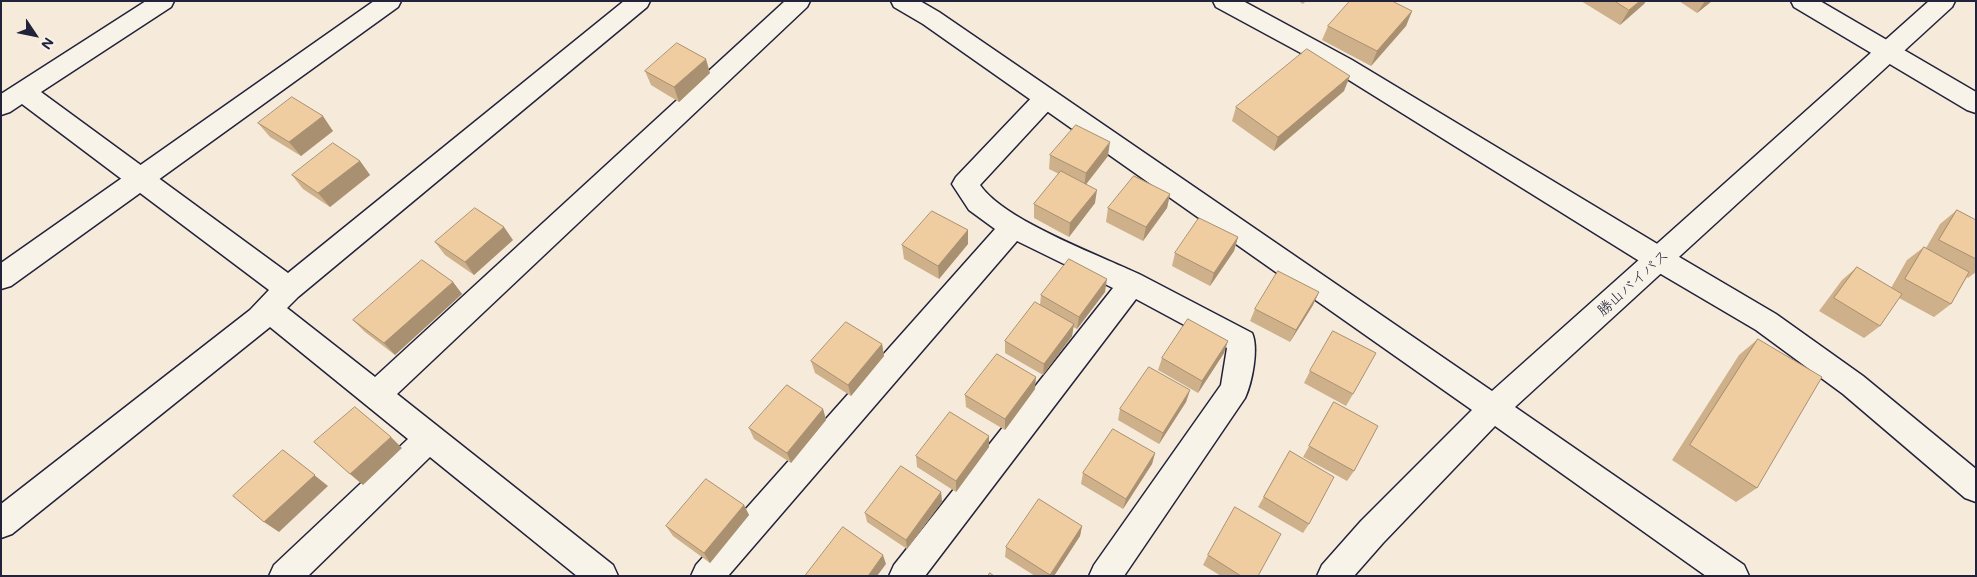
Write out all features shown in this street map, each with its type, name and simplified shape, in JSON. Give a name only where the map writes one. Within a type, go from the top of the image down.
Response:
[{"type":"street","points":[[1,106],[163,1]]},
{"type":"street","points":[[1,278],[390,1]]},
{"type":"street","points":[[1,523],[253,324],[278,299],[639,1]]},
{"type":"street","points":[[376,395],[799,1]]},
{"type":"street","points":[[902,1],[931,18],[1494,407],[1733,576]]},
{"type":"street","points":[[1224,1],[1344,66],[1659,259],[1766,322],[1853,385],[1976,488]]},
{"type":"street","points":[[1802,1],[1976,104]]},
{"type":"street","name":"勝山バイパス","points":[[1333,576],[1372,532],[1494,407],[1944,1]]},
{"type":"street","points":[[23,92],[140,180],[278,299],[376,395],[599,575]]},
{"type":"street","points":[[1046,98],[965,184],[978,203],[1013,227],[1132,284],[1242,342],[1235,389],[1105,576]]},
{"type":"street","points":[[707,576],[1013,227]]},
{"type":"street","points":[[905,576],[1132,284]]},
{"type":"street","points":[[286,576],[429,438]]},
{"type":"building","points":[[1350,1],[1392,1],[1412,11],[1377,51],[1328,26]]},
{"type":"building","points":[[1615,1],[1640,1],[1629,10]]},
{"type":"building","points":[[677,43],[706,59],[674,87],[645,71]]},
{"type":"building","points":[[1307,49],[1350,76],[1278,137],[1236,107]]},
{"type":"building","points":[[292,97],[323,116],[289,142],[258,123]]},
{"type":"building","points":[[1076,125],[1110,142],[1086,173],[1050,155]]},
{"type":"building","points":[[333,143],[360,161],[318,193],[292,175]]},
{"type":"building","points":[[1061,171],[1097,190],[1070,223],[1034,204]]},
{"type":"building","points":[[1134,176],[1170,194],[1146,227],[1108,208]]},
{"type":"building","points":[[475,208],[504,227],[465,262],[435,242]]},
{"type":"building","points":[[1957,210],[1976,220],[1976,259],[1939,240]]},
{"type":"building","points":[[932,211],[968,230],[938,266],[902,245]]},
{"type":"building","points":[[1199,218],[1238,237],[1214,273],[1175,253]]},
{"type":"building","points":[[1924,247],[1969,272],[1951,304],[1905,279]]},
{"type":"building","points":[[1069,259],[1107,279],[1079,317],[1041,295]]},
{"type":"building","points":[[422,260],[453,282],[384,343],[353,320]]},
{"type":"building","points":[[1857,267],[1902,294],[1880,326],[1834,298]]},
{"type":"building","points":[[1278,271],[1319,292],[1296,330],[1255,309]]},
{"type":"building","points":[[1035,302],[1074,324],[1044,364],[1005,341]]},
{"type":"building","points":[[1188,319],[1228,341],[1202,381],[1162,358]]},
{"type":"building","points":[[846,322],[882,344],[848,385],[811,361]]},
{"type":"building","points":[[1333,331],[1376,353],[1353,394],[1310,371]]},
{"type":"building","points":[[1758,339],[1822,377],[1757,488],[1690,445]]},
{"type":"building","points":[[997,354],[1036,377],[1005,419],[965,395]]},
{"type":"building","points":[[1149,367],[1190,390],[1163,433],[1120,409]]},
{"type":"building","points":[[787,385],[823,409],[787,453],[749,428]]},
{"type":"building","points":[[1334,402],[1378,426],[1354,471],[1309,446]]},
{"type":"building","points":[[355,407],[391,437],[350,474],[314,442]]},
{"type":"building","points":[[950,412],[989,436],[956,481],[916,456]]},
{"type":"building","points":[[1113,429],[1155,453],[1126,499],[1083,473]]},
{"type":"building","points":[[283,450],[315,475],[264,522],[233,496]]},
{"type":"building","points":[[1290,451],[1334,477],[1309,524],[1264,497]]},
{"type":"building","points":[[901,466],[941,492],[906,540],[865,513]]},
{"type":"building","points":[[706,479],[744,505],[704,553],[666,526]]},
{"type":"building","points":[[1039,499],[1082,526],[1050,575],[1006,547]]},
{"type":"building","points":[[1235,507],[1281,534],[1258,576],[1241,576],[1208,555]]},
{"type":"building","points":[[843,527],[883,555],[868,576],[805,576]]}]
